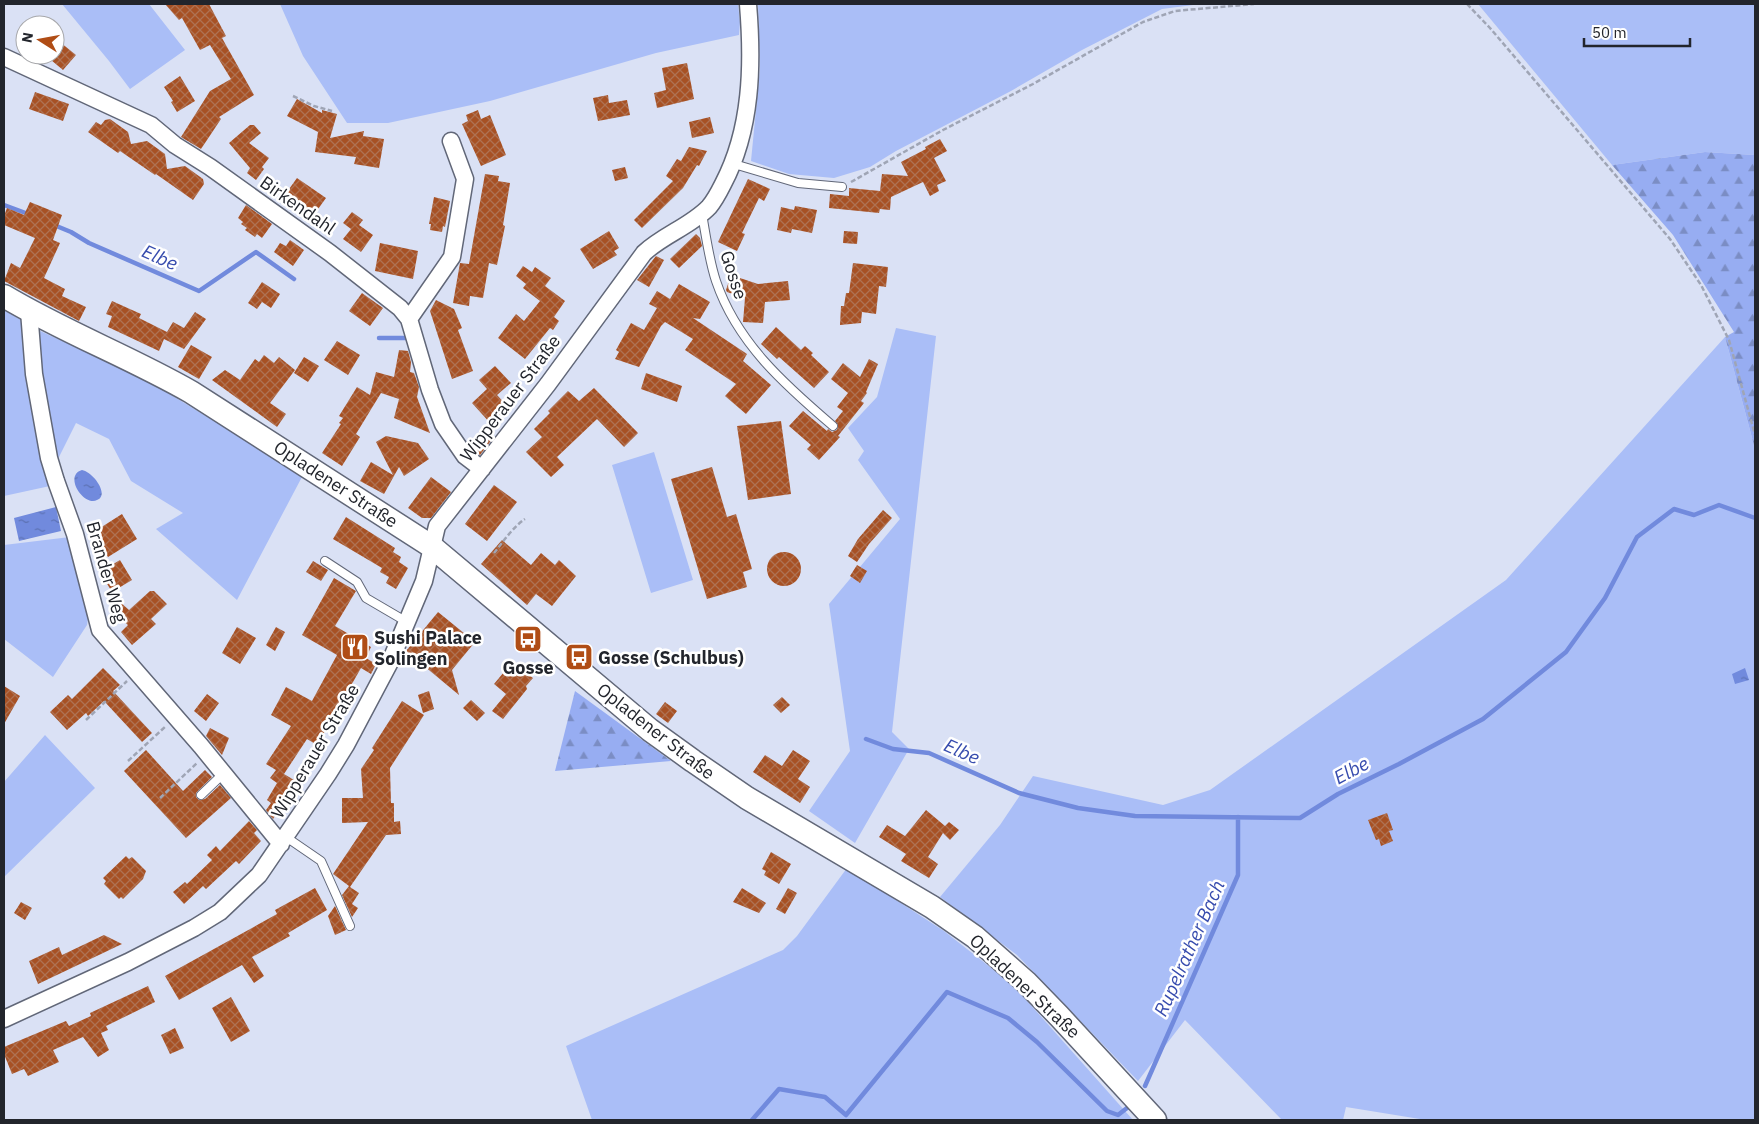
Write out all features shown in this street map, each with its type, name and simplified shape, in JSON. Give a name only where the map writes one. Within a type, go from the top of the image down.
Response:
[{"type":"main road","name":"Opladener Straße","points":[[4,296],[29,311],[152,370],[183,388],[431,546],[650,730],[693,762],[747,798],[932,907],[975,938],[1039,996],[1155,1120]]},
{"type":"street","name":"Wipperauer Straße","points":[[4,1019],[128,962],[200,924],[220,912],[259,875],[346,745],[390,662],[427,571],[431,546],[437,526],[548,384],[644,253],[653,244],[702,214],[718,194],[734,164],[749,90],[751,35],[748,4]]},
{"type":"street","name":"Birkendahl","points":[[4,57],[151,125],[330,253],[400,308],[409,319],[430,390],[443,424],[465,456],[482,469]]},
{"type":"street","points":[[409,319],[452,257],[465,179],[451,141]]},
{"type":"street","name":"Brander Weg","points":[[29,311],[34,374],[49,458],[75,534],[100,630],[176,716],[223,774],[284,840]]},
{"type":"lane","points":[[734,164],[791,182],[842,187]]},
{"type":"lane","name":"Gosse","points":[[702,214],[716,280],[740,331],[752,348],[793,392],[833,426]]},
{"type":"lane","points":[[325,561],[357,582],[366,598],[407,622]]},
{"type":"lane","points":[[201,795],[223,774]]},
{"type":"lane","points":[[284,840],[321,861],[350,926]]},
{"type":"path","points":[[842,187],[1143,22],[1175,11],[1254,4]]},
{"type":"path","points":[[1467,4],[1490,28],[1670,239],[1702,285],[1729,340],[1755,435]]},
{"type":"path","points":[[293,96],[314,106],[332,111]]},
{"type":"path","points":[[494,554],[516,525],[525,519]]},
{"type":"path","points":[[86,720],[138,672]]},
{"type":"path","points":[[128,761],[176,716]]},
{"type":"path","points":[[160,798],[207,754]]},
{"type":"shaded area","points":[[62,4],[149,4],[185,50],[130,89]]},
{"type":"shaded area","points":[[280,4],[738,4],[740,22],[739,35],[656,53],[490,101],[388,123],[347,123],[303,56]]},
{"type":"shaded area","points":[[758,4],[1201,4],[1162,9],[1082,50],[1011,91],[896,151],[870,167],[834,178],[789,174],[751,161],[760,69]]},
{"type":"shaded area","points":[[1478,4],[1755,4],[1755,155],[1705,152],[1612,165]]},
{"type":"shaded area","points":[[4,310],[21,320],[28,362],[33,416],[50,486],[4,496]]},
{"type":"shaded area","points":[[896,328],[936,336],[892,732],[909,749],[855,843],[809,811],[850,751],[829,604],[900,519],[858,460],[864,451],[848,428],[877,397]]},
{"type":"shaded area","points":[[38,330],[140,376],[303,475],[237,600],[156,529],[183,513],[131,481],[109,439],[76,423],[57,461],[35,355]]},
{"type":"shaded area","points":[[1725,337],[1755,449],[1755,1120],[1426,1120],[1346,1107],[1343,1120],[1282,1120],[1185,1020],[1138,1081],[1017,955],[940,897],[1000,825],[1033,776],[1163,805],[1210,790],[1506,580]]},
{"type":"shaded area","points":[[654,452],[693,580],[651,593],[612,465]]},
{"type":"shaded area","points":[[70,537],[89,612],[87,625],[53,677],[4,639],[4,545]]},
{"type":"shaded area","points":[[45,735],[95,788],[4,877],[4,782]]},
{"type":"shaded area","points":[[847,868],[944,931],[1013,985],[1133,1120],[592,1120],[566,1046],[783,950],[797,936]]},
{"type":"green space","points":[[1705,152],[1755,155],[1755,449],[1725,337],[1734,332],[1673,235],[1612,165]]},
{"type":"green space","points":[[575,691],[671,761],[555,771]]},
{"type":"water","points":[[82,470],[92,475],[100,486],[101,496],[99,499],[88,500],[79,493],[75,477]]},
{"type":"water","points":[[56,507],[61,531],[19,541],[14,518]]},
{"type":"water","points":[[1745,668],[1749,680],[1735,684],[1732,674]]},
{"type":"building","points":[[165,4],[209,4],[226,36],[222,38],[254,95],[219,117],[221,119],[201,149],[181,137],[210,91],[231,79],[210,45],[200,50],[182,18],[179,20]]},
{"type":"building","points":[[65,46],[76,55],[63,70],[57,65],[65,65]]},
{"type":"building","points":[[687,63],[694,99],[657,108],[654,93],[666,90],[662,68]]},
{"type":"building","points":[[180,76],[195,101],[177,112],[171,102],[173,101],[164,87]]},
{"type":"building","points":[[35,92],[69,104],[63,121],[29,109]]},
{"type":"building","points":[[608,95],[609,103],[627,100],[630,115],[598,121],[593,98]]},
{"type":"building","points":[[297,99],[322,113],[322,110],[337,114],[330,138],[364,131],[363,136],[384,139],[379,168],[354,164],[356,157],[315,152],[318,132],[287,116]]},
{"type":"building","points":[[478,110],[481,119],[490,115],[506,155],[481,166],[462,124],[468,121],[466,115]]},
{"type":"building","points":[[710,117],[714,133],[692,138],[689,122]]},
{"type":"building","points":[[110,119],[128,132],[131,144],[147,141],[165,154],[167,169],[185,166],[203,179],[204,184],[193,200],[156,174],[120,151],[118,153],[88,132],[96,122],[101,125],[105,120]]},
{"type":"building","points":[[250,125],[254,125],[261,133],[249,143],[269,158],[256,180],[247,173],[250,168],[229,143]]},
{"type":"building","points":[[940,139],[947,151],[934,158],[946,181],[937,185],[939,191],[930,196],[923,182],[891,197],[890,210],[880,209],[879,213],[829,208],[830,194],[849,196],[849,188],[880,191],[882,174],[908,176],[901,162],[926,149],[925,147]]},
{"type":"building","points":[[689,147],[707,151],[683,188],[642,228],[634,220],[673,181],[666,176],[677,159],[681,161]]},
{"type":"building","points":[[625,167],[628,178],[615,181],[612,170]]},
{"type":"building","points":[[485,174],[499,176],[498,181],[510,183],[503,225],[505,226],[497,265],[489,263],[483,298],[470,296],[469,306],[453,303],[460,263],[469,264]]},
{"type":"building","points":[[297,178],[326,198],[313,216],[284,196]]},
{"type":"building","points":[[748,179],[770,189],[764,201],[759,198],[742,233],[745,234],[737,251],[718,242]]},
{"type":"building","points":[[434,197],[450,201],[445,227],[443,226],[442,232],[430,230],[431,224],[429,224]]},
{"type":"building","points":[[30,202],[62,215],[53,240],[60,243],[44,278],[65,289],[62,296],[86,307],[79,321],[4,281],[11,263],[20,268],[35,238],[4,225],[4,216],[7,208],[24,215]]},
{"type":"building","points":[[246,205],[272,224],[262,238],[257,234],[255,237],[245,230],[247,228],[241,224],[243,222],[238,218]]},
{"type":"building","points":[[795,206],[817,210],[812,233],[792,229],[791,233],[777,230],[781,207],[794,210]]},
{"type":"building","points":[[352,212],[363,220],[359,225],[373,235],[361,252],[343,239],[351,229],[343,223]]},
{"type":"building","points":[[609,231],[619,248],[614,251],[617,255],[593,269],[580,249]]},
{"type":"building","points":[[844,231],[858,232],[857,244],[843,243]]},
{"type":"building","points":[[696,234],[700,238],[702,246],[679,268],[670,259]]},
{"type":"building","points":[[290,240],[304,250],[293,266],[274,252],[280,243],[286,246]]},
{"type":"building","points":[[380,243],[418,251],[413,279],[375,271]]},
{"type":"building","points":[[656,256],[664,260],[649,287],[637,280]]},
{"type":"building","points":[[853,263],[888,267],[886,287],[879,286],[876,314],[862,312],[861,323],[840,325],[841,306],[844,306],[846,293],[849,293]]},
{"type":"building","points":[[523,266],[532,272],[535,267],[551,278],[545,286],[565,301],[554,317],[559,321],[553,330],[550,328],[525,359],[498,338],[516,314],[524,321],[540,301],[523,288],[526,284],[516,276]]},
{"type":"building","points":[[731,275],[758,284],[788,281],[790,300],[765,302],[763,323],[743,322],[745,298],[726,290]]},
{"type":"building","points":[[262,282],[280,294],[271,308],[262,302],[257,309],[248,303]]},
{"type":"building","points":[[679,284],[710,302],[700,319],[693,318],[747,354],[743,361],[771,385],[746,414],[725,396],[736,384],[685,350],[693,339],[665,322],[639,367],[615,359],[619,352],[616,350],[631,323],[644,330],[657,308],[649,304],[657,291],[670,299]]},
{"type":"building","points":[[362,293],[383,308],[370,326],[349,311]]},
{"type":"building","points":[[436,300],[454,309],[462,328],[458,330],[473,371],[452,379],[430,311]]},
{"type":"building","points":[[112,301],[141,314],[139,318],[167,332],[173,322],[184,328],[195,312],[206,319],[184,349],[164,339],[159,351],[108,327],[112,316],[106,314]]},
{"type":"building","points":[[776,327],[801,350],[805,346],[813,353],[811,355],[829,372],[814,388],[761,344]]},
{"type":"building","points":[[337,341],[360,355],[348,375],[324,360]]},
{"type":"building","points":[[191,345],[212,357],[199,379],[178,367]]},
{"type":"building","points":[[399,350],[408,351],[411,362],[410,372],[414,373],[419,387],[417,397],[430,433],[394,418],[399,399],[381,393],[356,434],[360,437],[342,466],[322,453],[341,424],[339,423],[343,418],[339,416],[357,387],[370,395],[376,372],[394,377]]},
{"type":"building","points":[[264,355],[274,363],[279,357],[295,370],[270,403],[286,414],[277,427],[212,380],[225,370],[240,380],[255,359],[259,362]]},
{"type":"building","points":[[304,357],[319,366],[308,382],[294,373]]},
{"type":"building","points":[[869,359],[878,364],[867,393],[861,401],[864,403],[838,436],[840,437],[819,460],[807,449],[811,445],[789,426],[803,411],[827,431],[828,429],[832,432],[837,430],[838,425],[835,421],[843,411],[837,407],[848,393],[831,379],[843,363],[860,377]]},
{"type":"building","points":[[495,366],[511,383],[497,395],[509,408],[491,424],[472,403],[487,389],[479,380]]},
{"type":"building","points":[[646,373],[682,386],[677,402],[641,389]]},
{"type":"building","points":[[594,388],[638,433],[624,447],[597,419],[557,457],[564,465],[551,477],[526,452],[542,437],[534,429],[550,413],[548,411],[568,391],[579,401]]},
{"type":"building","points":[[781,421],[791,494],[748,500],[737,426]]},
{"type":"building","points":[[482,429],[493,438],[480,455],[470,445]]},
{"type":"building","points":[[386,436],[418,443],[429,459],[404,476],[399,467],[384,494],[360,481],[371,462],[393,475],[376,442]]},
{"type":"building","points":[[712,467],[727,517],[736,514],[752,569],[743,572],[747,587],[707,599],[671,479]]},
{"type":"building","points":[[431,477],[451,492],[431,518],[422,518],[408,508]]},
{"type":"building","points":[[494,485],[517,502],[487,541],[465,524]]},
{"type":"building","points":[[883,510],[892,518],[869,544],[857,562],[848,556],[858,539]]},
{"type":"building","points":[[122,514],[137,539],[108,557],[94,536],[102,531],[100,528]]},
{"type":"building","points":[[346,517],[395,548],[393,552],[401,557],[399,562],[408,568],[396,589],[386,583],[389,577],[380,572],[382,568],[333,539]]},
{"type":"building","points":[[502,540],[531,565],[541,553],[555,565],[559,560],[576,576],[552,606],[536,594],[527,605],[481,564]]},
{"type":"building","points":[[784,552],[796,557],[801,569],[796,581],[784,586],[772,581],[767,569],[772,557]]},
{"type":"building","points":[[120,560],[132,580],[112,592],[100,572]]},
{"type":"building","points":[[313,561],[328,570],[321,581],[306,572]]},
{"type":"building","points":[[857,565],[867,571],[860,583],[850,576]]},
{"type":"building","points":[[334,578],[356,591],[335,626],[371,647],[366,658],[376,664],[371,674],[361,668],[317,745],[307,739],[284,774],[299,783],[282,810],[280,809],[273,819],[266,810],[271,803],[267,800],[277,783],[270,778],[276,770],[266,764],[291,726],[271,715],[286,687],[312,701],[337,655],[302,635]]},
{"type":"building","points":[[150,591],[154,591],[167,604],[151,619],[156,624],[132,645],[121,632],[128,625],[112,611],[120,602],[129,610]]},
{"type":"building","points":[[438,612],[475,642],[452,670],[459,695],[406,651]]},
{"type":"building","points":[[237,627],[256,638],[240,664],[222,653]]},
{"type":"building","points":[[276,627],[285,632],[275,651],[266,645]]},
{"type":"building","points":[[513,661],[533,678],[526,686],[527,689],[503,719],[492,711],[506,694],[494,684]]},
{"type":"building","points":[[103,668],[120,685],[113,691],[152,733],[142,742],[104,701],[88,716],[86,713],[67,730],[50,712],[68,695],[72,699]]},
{"type":"building","points":[[4,686],[20,696],[4,724]]},
{"type":"building","points":[[429,691],[434,709],[423,713],[418,695]]},
{"type":"building","points":[[207,694],[219,703],[206,721],[194,711]]},
{"type":"building","points":[[782,697],[790,705],[781,713],[773,705]]},
{"type":"building","points":[[471,700],[485,713],[477,721],[463,708]]},
{"type":"building","points":[[402,701],[424,715],[390,768],[391,803],[394,803],[394,822],[400,821],[401,834],[386,835],[350,887],[359,893],[352,904],[358,908],[352,917],[342,895],[349,886],[333,874],[368,822],[342,823],[342,798],[363,798],[361,769]]},
{"type":"building","points":[[665,702],[677,711],[668,723],[656,714]]},
{"type":"building","points":[[210,728],[229,738],[222,755],[206,736]]},
{"type":"building","points":[[146,750],[183,791],[205,770],[212,777],[196,793],[196,797],[199,800],[205,799],[220,785],[231,798],[186,838],[124,771]]},
{"type":"building","points":[[793,750],[810,761],[798,779],[810,787],[800,803],[753,772],[765,755],[782,766]]},
{"type":"building","points":[[926,810],[945,826],[949,822],[959,830],[950,840],[943,833],[928,857],[938,864],[929,878],[901,861],[906,854],[879,837],[887,825],[905,836]]},
{"type":"building","points":[[1387,813],[1393,830],[1389,831],[1393,841],[1381,846],[1379,839],[1376,840],[1368,820]]},
{"type":"building","points":[[249,821],[257,830],[254,833],[261,841],[239,864],[236,861],[206,889],[203,886],[184,904],[173,892],[185,882],[187,884],[212,860],[207,855],[216,846],[220,851]]},
{"type":"building","points":[[771,852],[791,864],[779,884],[764,875],[766,871],[762,869]]},
{"type":"building","points":[[126,856],[129,859],[132,857],[146,871],[143,879],[123,899],[121,897],[119,899],[104,884],[106,881],[103,878]]},
{"type":"building","points":[[315,888],[327,910],[288,933],[290,936],[252,957],[264,976],[254,983],[242,965],[179,1000],[165,976],[277,914],[275,910]]},
{"type":"building","points":[[742,888],[766,903],[759,913],[733,902]]},
{"type":"building","points":[[788,888],[797,893],[785,914],[776,909]]},
{"type":"building","points":[[21,902],[32,908],[25,920],[14,913]]},
{"type":"building","points":[[335,906],[346,930],[335,935],[328,916]]},
{"type":"building","points":[[104,935],[122,944],[38,984],[29,961],[59,947],[62,955]]},
{"type":"building","points":[[148,986],[155,1002],[106,1026],[108,1030],[101,1033],[109,1050],[98,1057],[83,1037],[53,1050],[59,1062],[28,1076],[24,1069],[12,1074],[4,1054],[4,1047],[66,1021],[69,1026],[91,1016],[90,1013]]},
{"type":"building","points":[[231,997],[250,1031],[231,1042],[212,1008]]},
{"type":"building","points":[[175,1028],[184,1048],[170,1054],[161,1035]]},
{"type":"waterway","name":"Elbe","points":[[4,205],[31,215]]},
{"type":"waterway","name":"Elbe","points":[[54,225],[71,232],[89,243],[199,291],[256,252],[294,279]]},
{"type":"waterway","name":"Elbe","points":[[379,338],[406,338]]},
{"type":"waterway","name":"Elbe","points":[[866,739],[893,749],[929,753],[1019,793],[1078,808],[1135,816],[1300,818],[1338,794],[1483,719],[1566,652],[1605,598],[1637,537],[1674,509],[1694,515],[1719,505],[1755,518]]},
{"type":"waterway","name":"Rupelrather Bach","points":[[1145,1086],[1238,875],[1238,817]]},
{"type":"waterway","name":"Rupelrather Bach","points":[[752,1120],[779,1089],[825,1097],[846,1115],[947,992],[1008,1018],[1037,1042],[1107,1111],[1118,1115],[1127,1108]]},
{"type":"place","name":"Gosse","points":[[528,639]]},
{"type":"place","name":"Sushi Palace Solingen","points":[[355,647]]},
{"type":"place","name":"Gosse (Schulbus)","points":[[579,657]]}]
